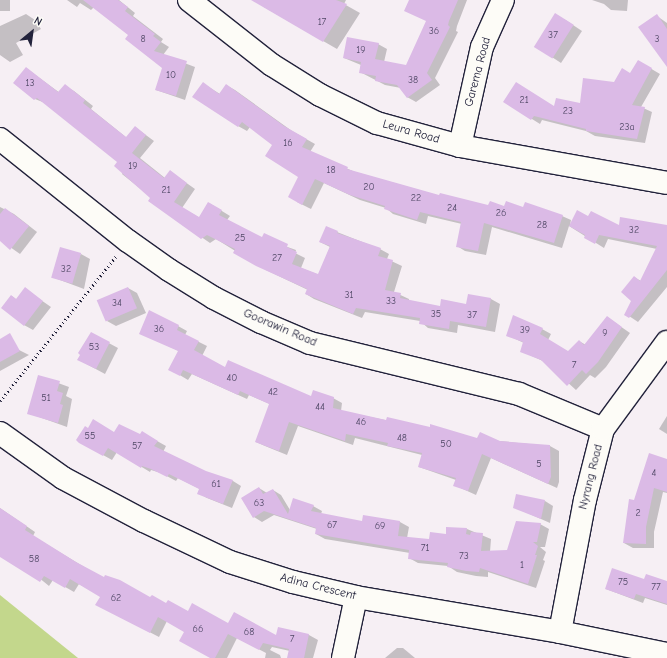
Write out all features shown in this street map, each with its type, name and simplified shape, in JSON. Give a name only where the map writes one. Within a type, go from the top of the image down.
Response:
[{"type":"street","name":"Leura Road","points":[[189,0],[266,61],[320,95],[377,123],[460,146],[667,183]]},
{"type":"street","name":"Garema Road","points":[[460,146],[482,47],[503,0]]},
{"type":"street","name":"Goorawin Road","points":[[0,139],[128,241],[214,298],[310,343],[519,394],[603,429]]},
{"type":"street","name":"Nyrang Road","points":[[560,632],[585,500],[603,429],[667,342]]},
{"type":"street","name":"Adina Crescent","points":[[0,433],[63,478],[144,521],[230,562],[292,582],[356,597],[560,632],[653,654]]},
{"type":"street","points":[[343,658],[356,597]]},
{"type":"path","points":[[0,401],[128,241]]},
{"type":"green space","points":[[0,595],[78,658],[0,658]]},
{"type":"building","points":[[83,0],[118,0],[128,7],[125,11],[155,34],[153,36],[161,42],[154,51],[187,61],[176,96],[155,90],[162,68],[125,39],[128,35]]},
{"type":"building","points":[[251,0],[336,0],[347,4],[323,42]]},
{"type":"building","points":[[409,0],[458,0],[449,21],[448,25],[450,27],[427,73],[432,80],[407,98],[397,85],[375,81],[376,76],[359,73],[361,62],[343,58],[347,37],[379,43],[375,59],[406,65],[426,21],[404,11]]},
{"type":"building","points":[[555,13],[574,25],[552,59],[534,47]]},
{"type":"building","points":[[657,14],[667,29],[667,67],[638,27]]},
{"type":"building","points":[[638,60],[652,68],[632,105],[645,107],[637,139],[586,131],[586,129],[534,116],[531,120],[503,102],[516,82],[554,106],[556,98],[580,103],[583,78],[614,82],[622,68],[630,73]]},
{"type":"building","points":[[26,67],[58,92],[65,84],[85,100],[83,103],[126,137],[135,126],[146,135],[132,153],[164,178],[170,170],[187,183],[174,202],[199,217],[208,202],[222,210],[219,215],[262,237],[264,233],[288,244],[287,247],[297,252],[292,264],[318,274],[330,246],[319,242],[326,226],[338,231],[337,233],[381,248],[378,256],[393,260],[385,290],[401,293],[400,298],[440,306],[441,299],[466,304],[468,294],[491,298],[486,327],[450,321],[449,329],[419,324],[420,318],[356,308],[353,314],[305,294],[307,289],[256,266],[233,253],[235,249],[207,235],[201,239],[148,201],[150,198],[114,166],[117,162],[37,98],[34,100],[13,83]]},
{"type":"building","points":[[203,82],[219,94],[226,84],[284,126],[307,139],[302,147],[348,167],[347,169],[439,195],[440,193],[488,205],[490,201],[504,206],[506,201],[523,207],[525,202],[563,215],[554,243],[484,223],[478,251],[456,247],[461,222],[420,212],[417,220],[384,209],[385,206],[350,195],[315,179],[302,205],[288,197],[298,177],[265,156],[272,145],[242,122],[238,127],[192,97]]},
{"type":"building","points":[[5,208],[29,226],[10,250],[0,241],[0,214]]},
{"type":"building","points":[[577,210],[588,216],[591,211],[619,225],[620,217],[667,225],[667,270],[629,318],[624,315],[631,301],[621,292],[634,276],[640,281],[657,246],[599,235],[595,244],[584,238],[585,235],[569,226]]},
{"type":"building","points":[[60,247],[81,253],[72,284],[51,278]]},
{"type":"building","points":[[25,287],[43,301],[24,326],[1,308],[11,295],[16,299]]},
{"type":"building","points":[[128,287],[137,308],[106,321],[97,300]]},
{"type":"building","points":[[149,310],[179,325],[177,330],[199,341],[194,350],[225,367],[228,360],[311,396],[313,390],[334,397],[333,408],[386,420],[387,417],[430,427],[430,424],[477,438],[480,432],[500,441],[550,445],[551,477],[548,484],[482,454],[468,491],[453,486],[456,478],[418,467],[422,453],[387,446],[388,443],[346,434],[345,441],[289,422],[279,451],[255,442],[269,404],[240,391],[238,395],[183,370],[180,376],[168,370],[178,351],[139,334]]},
{"type":"building","points":[[513,315],[543,328],[540,334],[568,351],[579,340],[584,345],[607,316],[622,327],[598,362],[586,374],[582,370],[567,386],[541,360],[520,352],[523,342],[506,336]]},
{"type":"building","points":[[91,332],[110,342],[96,369],[77,360],[80,355],[78,353]]},
{"type":"building","points":[[10,333],[20,351],[0,362],[0,339]]},
{"type":"building","points":[[38,375],[60,381],[57,391],[63,393],[60,404],[63,405],[58,423],[27,414]]},
{"type":"building","points":[[93,419],[114,432],[119,424],[140,434],[142,431],[158,441],[154,446],[206,471],[233,480],[223,504],[197,494],[199,489],[169,474],[167,477],[151,469],[142,466],[141,468],[108,448],[103,456],[79,443],[76,440],[85,426],[88,428]]},
{"type":"building","points":[[649,453],[667,459],[667,492],[654,488],[646,527],[646,544],[623,543],[629,499],[634,500]]},
{"type":"building","points":[[259,487],[263,494],[273,489],[288,514],[293,498],[314,505],[311,511],[362,521],[363,515],[400,521],[398,536],[429,539],[430,532],[446,534],[446,527],[467,528],[466,534],[470,535],[471,532],[483,533],[481,551],[507,550],[516,521],[541,523],[537,542],[533,542],[538,546],[535,555],[537,555],[528,584],[480,568],[479,572],[466,571],[447,567],[448,563],[408,559],[409,550],[315,534],[316,528],[264,511],[253,518],[241,498]]},
{"type":"building","points":[[516,494],[545,500],[541,519],[513,508]]},
{"type":"building","points":[[0,508],[27,526],[25,530],[76,562],[104,577],[105,575],[120,580],[150,597],[152,595],[166,603],[168,600],[188,611],[192,603],[228,623],[234,612],[276,635],[278,627],[309,634],[304,658],[287,658],[289,649],[263,643],[259,650],[228,634],[215,658],[210,658],[179,641],[184,632],[158,617],[150,633],[95,605],[100,597],[70,579],[65,588],[44,576],[40,582],[0,557]]},
{"type":"building","points":[[612,568],[644,579],[646,574],[667,581],[667,604],[636,594],[634,599],[605,589]]}]
